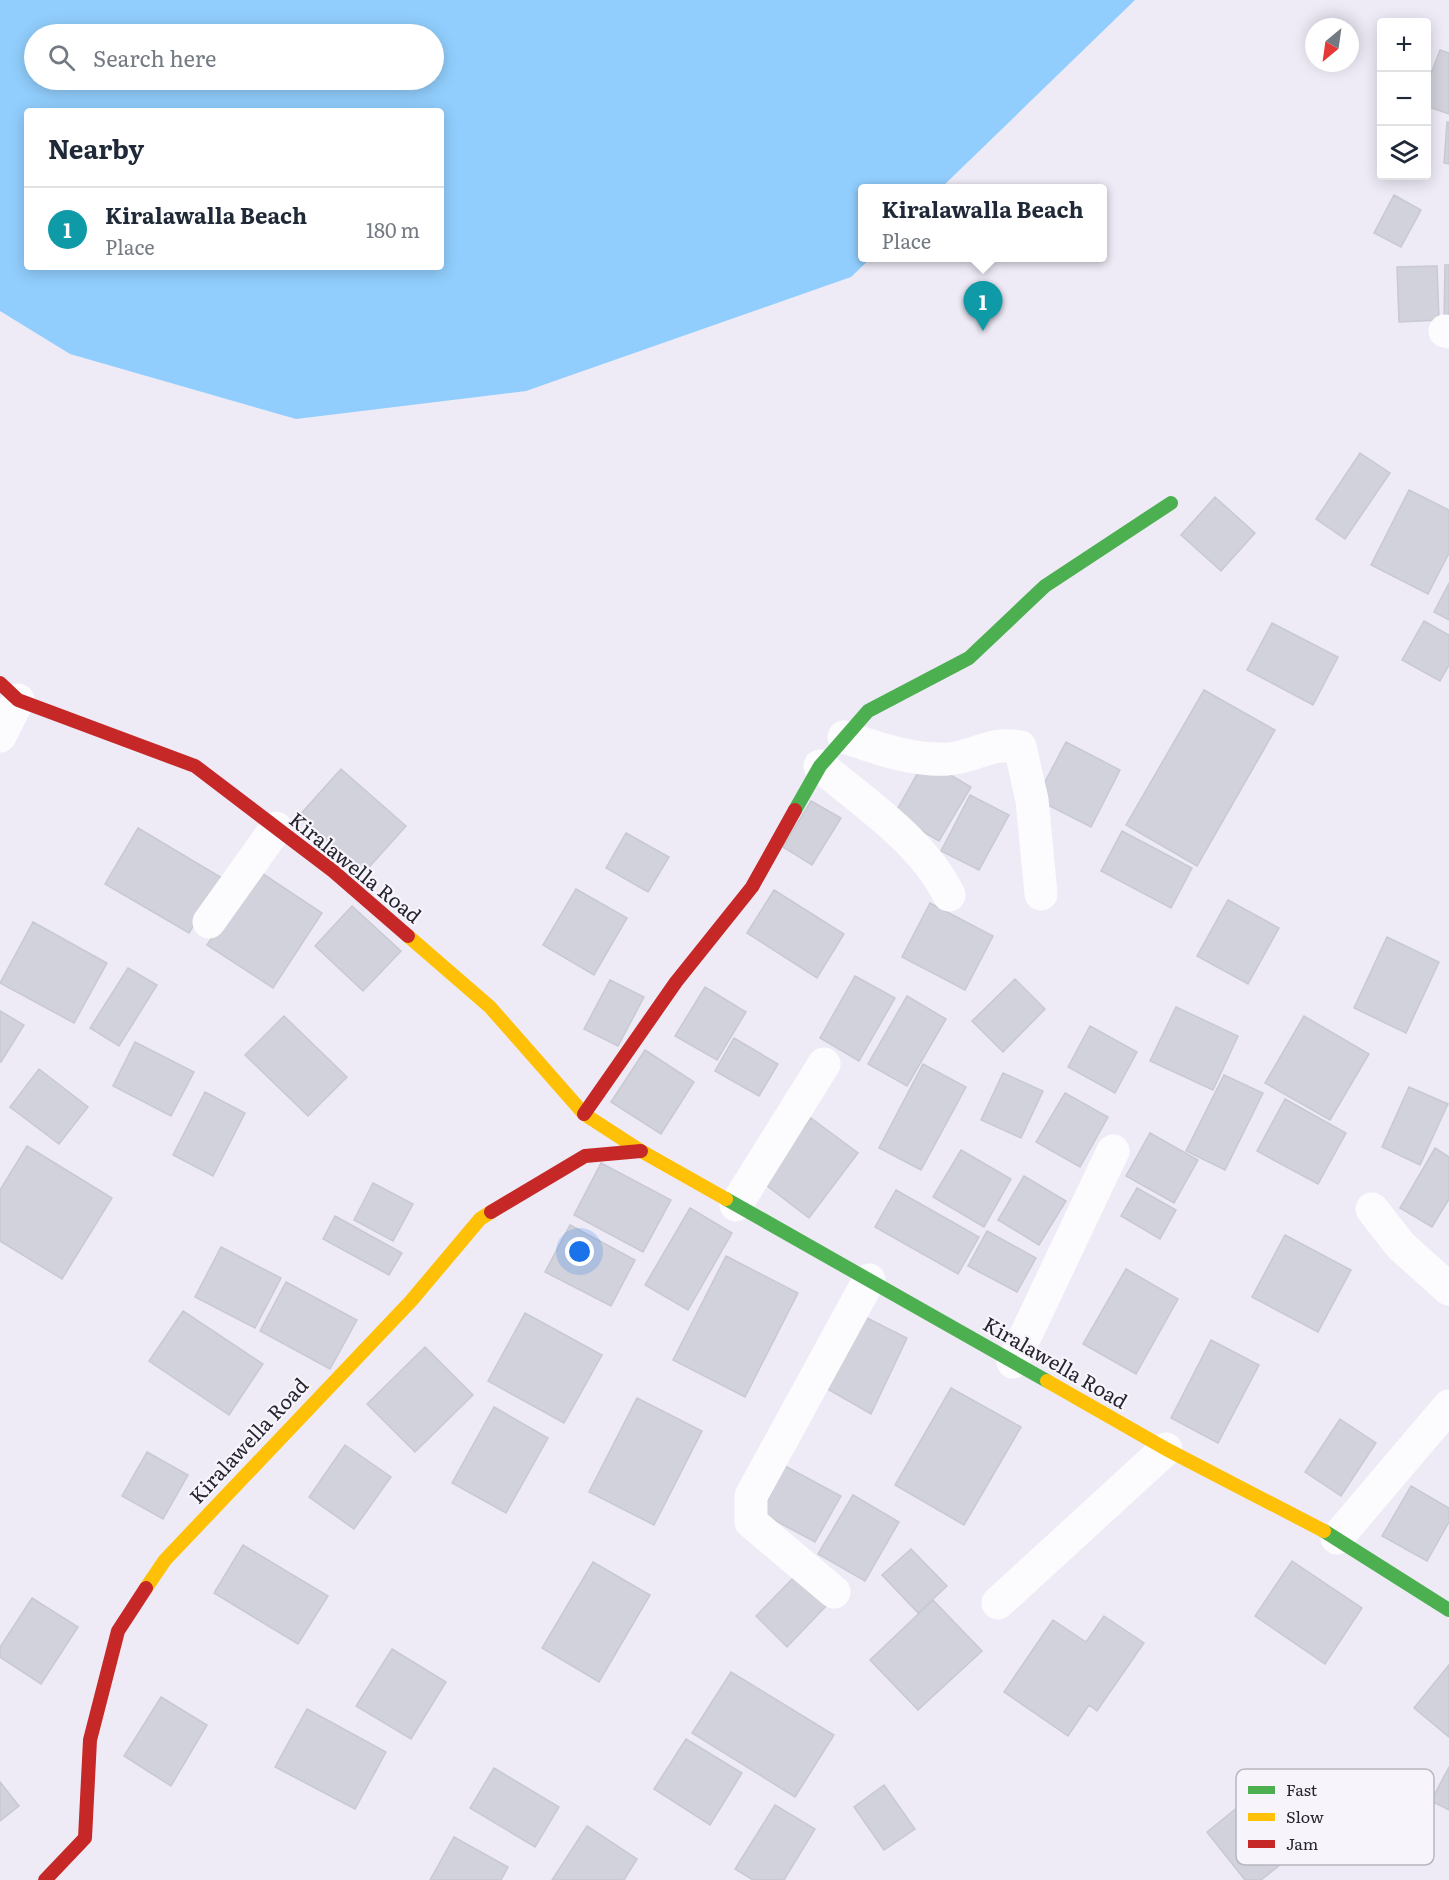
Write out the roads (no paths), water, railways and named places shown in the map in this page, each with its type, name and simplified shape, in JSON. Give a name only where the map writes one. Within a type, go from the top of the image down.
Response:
[{"type":"street","points":[[584,1114],[676,982],[752,887],[820,766],[868,711],[969,658],[1046,586],[1171,503]]},
{"type":"street","points":[[0,736],[9,692]]},
{"type":"street","name":"Kiralawella Road","points":[[9,692],[195,766],[333,871],[490,1007],[584,1114],[640,1151],[1166,1449],[1337,1538],[1448,1608]]},
{"type":"street","points":[[844,737],[898,754],[949,759],[1003,743],[1020,747],[1032,800],[1041,894]]},
{"type":"street","points":[[820,766],[895,826],[942,882],[949,895]]},
{"type":"street","points":[[209,922],[276,828]]},
{"type":"street","points":[[736,1205],[824,1064]]},
{"type":"street","name":"Kiralawella Road","points":[[45,1880],[85,1838],[90,1740],[118,1631],[165,1560],[411,1300],[480,1219],[585,1156],[640,1151]]},
{"type":"street","points":[[1013,1362],[1113,1151]]},
{"type":"street","points":[[1372,1209],[1401,1246],[1449,1289]]},
{"type":"street","points":[[834,1592],[751,1522],[751,1496],[869,1280]]},
{"type":"street","points":[[1337,1538],[1449,1406]]},
{"type":"street","points":[[998,1603],[1166,1449]]},
{"type":"water","points":[[0,0],[1135,0],[945,184],[858,184],[858,262],[867,262],[851,277],[526,391],[296,419],[70,354],[0,311]]},
{"type":"place","name":"Kiralawalla Beach","points":[[983,331]]}]
